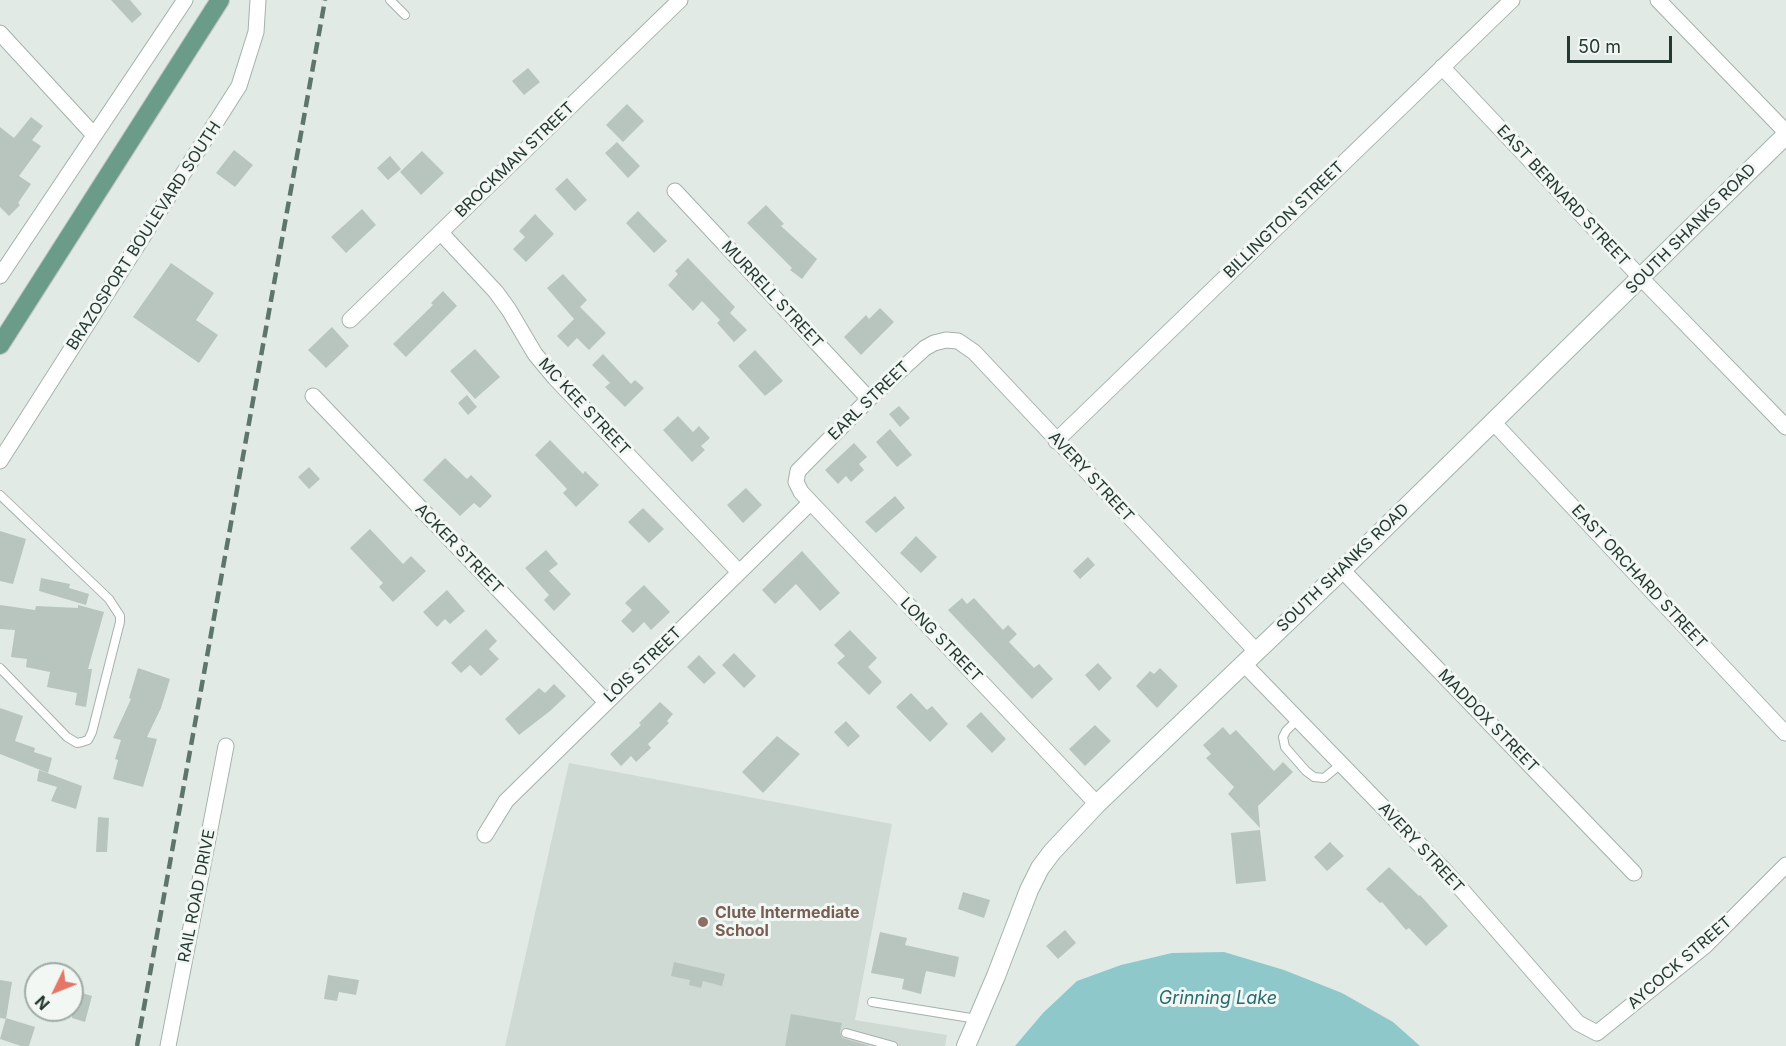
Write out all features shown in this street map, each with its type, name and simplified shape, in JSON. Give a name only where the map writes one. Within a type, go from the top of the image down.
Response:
[{"type":"main road","points":[[0,345],[220,0]]},
{"type":"street","points":[[0,276],[184,0]]},
{"type":"street","name":"BRAZOSPORT BOULEVARD SOUTH","points":[[0,461],[239,86],[256,32],[258,0]]},
{"type":"street","name":"BROCKMAN STREET","points":[[350,320],[680,0]]},
{"type":"street","name":"BILLINGTON STREET","points":[[1056,441],[1512,0]]},
{"type":"street","points":[[1658,0],[1786,134]]},
{"type":"street","points":[[0,33],[94,135]]},
{"type":"street","name":"EAST BERNARD STREET","points":[[1442,67],[1641,278],[1786,427]]},
{"type":"street","name":"SOUTH SHANKS ROAD","points":[[966,1046],[1023,905],[1040,868],[1052,852],[1097,804],[1342,570],[1786,134]]},
{"type":"street","name":"MURRELL STREET","points":[[675,191],[869,399]]},
{"type":"street","name":"MC KEE STREET","points":[[441,232],[496,292],[535,354],[555,378],[739,572]]},
{"type":"street","name":"AVERY STREET","points":[[946,340],[958,341],[974,352],[1250,657],[1298,719],[1447,873],[1578,1023],[1597,1033]]},
{"type":"street","name":"EARL STREET","points":[[798,471],[869,399],[925,348],[946,340]]},
{"type":"street","name":"ACKER STREET","points":[[313,396],[606,702]]},
{"type":"street","name":"EAST ORCHARD STREET","points":[[1493,422],[1785,733]]},
{"type":"street","name":"LONG STREET","points":[[798,471],[796,483],[810,503],[1097,804]]},
{"type":"street","name":"LOIS STREET","points":[[484,836],[506,801],[810,503]]},
{"type":"street","name":"MADDOX STREET","points":[[1342,570],[1634,873]]},
{"type":"street","name":"RAIL ROAD DRIVE","points":[[168,1046],[226,746]]},
{"type":"street","name":"AYCOCK STREET","points":[[1597,1033],[1705,946],[1786,866]]},
{"type":"lane","points":[[390,0],[405,15]]},
{"type":"lane","points":[[0,495],[109,599],[120,616],[120,622],[88,740],[77,743],[67,737],[0,668]]},
{"type":"lane","points":[[1298,719],[1283,737],[1285,747],[1306,771],[1314,777],[1324,778],[1341,764]]},
{"type":"lane","points":[[872,1002],[978,1019]]},
{"type":"lane","points":[[846,1033],[877,1044],[893,1046]]},
{"type":"shaded area","name":"Clute Intermediate School","points":[[569,763],[892,824],[855,1020],[947,1035],[945,1046],[505,1046]]},
{"type":"water","name":"Grinning Lake","points":[[1224,952],[1284,970],[1342,993],[1393,1022],[1420,1046],[1015,1046],[1043,1013],[1077,981],[1121,965],[1172,953]]},
{"type":"building","points":[[111,0],[130,0],[142,14],[132,23]]},
{"type":"building","points":[[528,68],[540,82],[524,95],[512,81]]},
{"type":"building","points":[[627,104],[644,121],[623,142],[606,125]]},
{"type":"building","points":[[31,117],[43,126],[32,140],[41,146],[19,176],[31,184],[18,203],[20,205],[9,216],[0,207],[0,127],[14,138]]},
{"type":"building","points":[[617,142],[640,166],[628,178],[605,153]]},
{"type":"building","points":[[234,150],[253,165],[235,187],[216,173]]},
{"type":"building","points":[[422,151],[444,173],[421,195],[400,172]]},
{"type":"building","points":[[390,156],[401,169],[388,180],[377,168]]},
{"type":"building","points":[[567,178],[587,200],[575,211],[555,189]]},
{"type":"building","points":[[766,205],[784,224],[781,226],[817,259],[802,279],[790,270],[792,268],[747,223]]},
{"type":"building","points":[[362,209],[376,225],[346,253],[331,237]]},
{"type":"building","points":[[638,211],[667,241],[654,253],[626,223]]},
{"type":"building","points":[[535,214],[554,234],[526,262],[513,249],[525,237],[519,231]]},
{"type":"building","points":[[688,258],[735,307],[730,313],[747,330],[734,342],[717,323],[720,320],[702,301],[693,311],[668,285],[678,274],[675,271]]},
{"type":"building","points":[[171,263],[214,293],[196,320],[218,335],[199,363],[133,317]]},
{"type":"building","points":[[563,274],[587,300],[580,307],[606,333],[589,350],[577,338],[568,347],[557,336],[574,319],[547,288]]},
{"type":"building","points":[[443,291],[457,306],[406,357],[393,344],[433,305],[431,303]]},
{"type":"building","points":[[880,308],[894,322],[861,355],[844,337],[866,315],[869,319]]},
{"type":"building","points":[[332,327],[349,346],[326,368],[308,350]]},
{"type":"building","points":[[475,349],[500,377],[475,399],[450,371]]},
{"type":"building","points":[[755,350],[783,381],[765,396],[738,366]]},
{"type":"building","points":[[603,354],[631,384],[635,380],[644,388],[625,407],[605,387],[610,383],[592,365]]},
{"type":"building","points":[[467,395],[477,407],[468,415],[458,403]]},
{"type":"building","points":[[899,406],[910,418],[900,427],[889,414]]},
{"type":"building","points":[[678,416],[693,432],[699,426],[710,438],[701,446],[705,450],[692,462],[663,430]]},
{"type":"building","points":[[890,429],[912,455],[897,467],[876,442]]},
{"type":"building","points":[[550,440],[583,474],[585,471],[599,485],[576,507],[563,493],[567,489],[535,455]]},
{"type":"building","points":[[854,443],[867,457],[859,464],[864,470],[851,482],[846,476],[838,484],[825,470]]},
{"type":"building","points":[[445,458],[467,479],[471,475],[492,496],[480,508],[474,503],[460,516],[423,480]]},
{"type":"building","points":[[309,467],[320,479],[309,489],[298,477]]},
{"type":"building","points":[[746,488],[762,505],[743,523],[727,505]]},
{"type":"building","points":[[895,496],[905,508],[876,533],[865,522]]},
{"type":"building","points":[[643,508],[664,529],[649,543],[628,522]]},
{"type":"building","points":[[370,529],[403,564],[411,556],[426,571],[393,602],[379,587],[383,583],[350,548]]},
{"type":"building","points":[[0,531],[26,539],[13,584],[0,581]]},
{"type":"building","points":[[916,536],[937,557],[921,573],[900,553]]},
{"type":"building","points":[[546,550],[558,564],[549,571],[571,594],[554,611],[544,600],[549,595],[525,568]]},
{"type":"building","points":[[802,551],[840,593],[820,611],[796,584],[775,604],[762,590]]},
{"type":"building","points":[[1088,557],[1095,565],[1080,579],[1073,571]]},
{"type":"building","points":[[41,578],[70,584],[69,588],[89,594],[86,605],[39,591]]},
{"type":"building","points":[[644,585],[670,612],[651,630],[644,622],[633,633],[621,621],[632,610],[625,603]]},
{"type":"building","points":[[447,590],[465,611],[450,624],[445,619],[437,627],[423,612]]},
{"type":"building","points":[[962,598],[967,604],[974,598],[1003,630],[1008,625],[1017,634],[1009,642],[1034,668],[1039,664],[1053,679],[1032,699],[948,610]]},
{"type":"building","points":[[0,605],[35,610],[36,606],[78,608],[78,605],[104,612],[88,669],[92,669],[86,707],[75,705],[77,693],[47,687],[50,672],[26,667],[27,659],[11,657],[15,630],[0,629]]},
{"type":"building","points":[[486,629],[497,641],[489,649],[499,659],[481,676],[470,665],[461,673],[451,663]]},
{"type":"building","points":[[850,630],[877,658],[868,667],[882,682],[869,695],[837,663],[845,656],[834,645]]},
{"type":"building","points":[[734,653],[756,676],[744,688],[722,665]]},
{"type":"building","points":[[699,655],[716,673],[704,684],[687,667]]},
{"type":"building","points":[[1098,663],[1112,678],[1099,691],[1085,675]]},
{"type":"building","points":[[138,668],[170,679],[161,708],[147,737],[157,739],[143,787],[113,779],[118,760],[115,759],[121,740],[113,738],[131,699],[129,698]]},
{"type":"building","points":[[1160,668],[1178,686],[1157,708],[1136,686],[1150,671],[1154,674]]},
{"type":"building","points":[[554,684],[566,696],[519,735],[505,719],[539,688],[545,693]]},
{"type":"building","points":[[911,693],[927,710],[932,706],[948,724],[930,742],[896,707]]},
{"type":"building","points":[[660,702],[673,714],[667,721],[669,723],[648,744],[651,748],[636,762],[631,756],[621,766],[610,754],[641,725],[639,723]]},
{"type":"building","points":[[0,708],[23,716],[15,741],[35,748],[34,752],[52,758],[48,773],[0,754]]},
{"type":"building","points":[[981,712],[1006,739],[992,753],[966,726]]},
{"type":"building","points":[[846,721],[860,736],[848,747],[834,732]]},
{"type":"building","points":[[1095,725],[1111,741],[1085,766],[1069,749]]},
{"type":"building","points":[[1223,727],[1230,735],[1236,730],[1274,771],[1283,762],[1293,772],[1258,806],[1260,828],[1228,794],[1234,787],[1206,758],[1211,754],[1203,745]]},
{"type":"building","points":[[777,736],[800,754],[763,793],[742,772]]},
{"type":"building","points":[[39,770],[82,786],[76,809],[51,801],[57,787],[37,781]]},
{"type":"building","points":[[98,817],[109,818],[107,852],[96,852]]},
{"type":"building","points":[[1260,830],[1266,881],[1236,884],[1231,833]]},
{"type":"building","points":[[1330,842],[1344,856],[1327,871],[1314,857]]},
{"type":"building","points":[[1389,867],[1420,895],[1448,926],[1426,946],[1409,928],[1406,930],[1382,902],[1380,903],[1366,889]]},
{"type":"building","points":[[963,892],[990,900],[984,918],[958,909]]},
{"type":"building","points":[[1065,930],[1076,943],[1058,959],[1046,946]]},
{"type":"building","points":[[880,932],[907,938],[905,945],[959,957],[955,977],[926,971],[921,994],[902,989],[904,979],[871,973]]},
{"type":"building","points":[[674,962],[725,974],[722,986],[703,981],[701,988],[689,985],[690,980],[671,976]]},
{"type":"building","points":[[328,975],[359,980],[356,995],[339,992],[337,1001],[324,999]]},
{"type":"building","points":[[0,980],[12,982],[6,1019],[0,1018]]},
{"type":"building","points":[[84,994],[92,996],[84,1022]]},
{"type":"building","points":[[791,1014],[842,1023],[840,1032],[842,1038],[870,1046],[785,1046]]},
{"type":"building","points":[[6,1018],[35,1027],[29,1046],[21,1046],[0,1039]]},
{"type":"railway","points":[[137,1046],[325,0]]},
{"type":"place","name":"Clute Intermediate School","points":[[703,922]]}]
